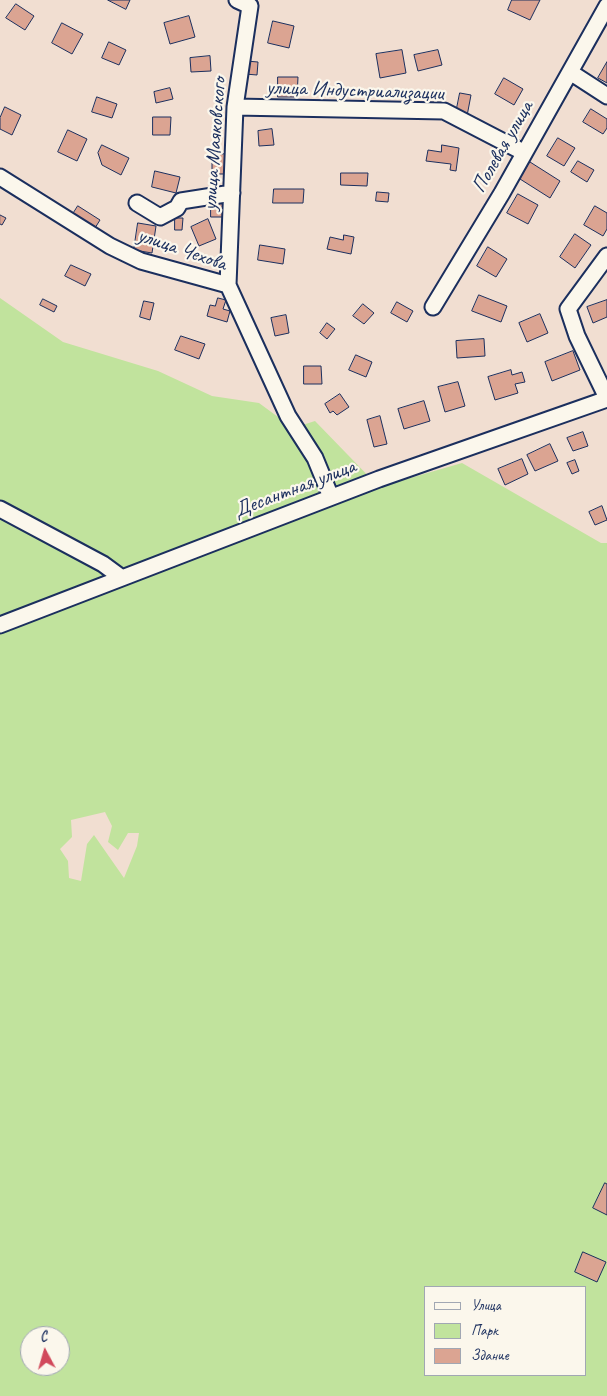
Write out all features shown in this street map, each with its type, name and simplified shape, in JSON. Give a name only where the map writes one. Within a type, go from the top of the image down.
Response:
[{"type":"street","name":"улица Маяковского","points":[[228,286],[236,107],[244,3]]},
{"type":"street","name":"Полевая улица","points":[[433,308],[607,6]]},
{"type":"street","points":[[570,72],[607,96]]},
{"type":"street","name":"улица Индустриализации","points":[[236,107],[444,111],[523,152]]},
{"type":"street","name":"улица Чехова","points":[[0,177],[110,246],[141,261],[228,286],[288,416],[315,458],[331,497]]},
{"type":"street","points":[[137,202],[160,217],[177,208],[181,201],[232,192]]},
{"type":"street","points":[[606,403],[577,336],[568,309],[607,256]]},
{"type":"street","name":"Десантная улица","points":[[0,625],[331,497],[606,403]]},
{"type":"street","points":[[0,509],[103,564],[122,578]]},
{"type":"green space","points":[[0,298],[63,342],[158,371],[212,396],[259,403],[293,428],[315,421],[379,487],[462,463],[601,543],[607,543],[607,1396],[0,1396]],"holes":[[[105,812],[112,826],[108,842],[118,850],[128,833],[139,833],[137,846],[124,878],[94,835],[87,844],[81,881],[69,878],[68,861],[60,849],[72,837],[71,820]]]},
{"type":"building","points":[[108,0],[130,0],[126,9]]},
{"type":"building","points":[[512,0],[540,0],[530,20],[508,10]]},
{"type":"building","points":[[16,4],[34,16],[25,30],[6,18]]},
{"type":"building","points":[[189,16],[195,37],[170,44],[164,23]]},
{"type":"building","points":[[273,21],[294,26],[289,48],[268,43]]},
{"type":"building","points":[[62,23],[83,34],[72,54],[52,43]]},
{"type":"building","points":[[109,42],[126,50],[119,65],[102,58]]},
{"type":"building","points":[[402,50],[406,73],[380,78],[376,54]]},
{"type":"building","points":[[438,50],[442,65],[418,71],[414,55]]},
{"type":"building","points":[[210,56],[211,71],[191,72],[190,58]]},
{"type":"building","points":[[246,61],[258,62],[257,75],[245,74]]},
{"type":"building","points":[[607,62],[607,83],[598,78]]},
{"type":"building","points":[[278,77],[298,77],[297,97],[278,97]]},
{"type":"building","points":[[504,78],[523,89],[514,105],[495,94]]},
{"type":"building","points":[[170,88],[173,99],[156,103],[154,92]]},
{"type":"building","points":[[460,93],[471,95],[467,116],[456,113]]},
{"type":"building","points":[[97,97],[117,104],[112,118],[92,112]]},
{"type":"building","points":[[5,107],[21,115],[12,135],[0,129],[0,118]]},
{"type":"building","points":[[591,109],[607,119],[607,128],[603,134],[583,122]]},
{"type":"building","points":[[153,117],[171,117],[170,135],[153,135]]},
{"type":"building","points":[[272,129],[274,145],[259,146],[258,131]]},
{"type":"building","points":[[68,130],[87,139],[77,161],[58,152]]},
{"type":"building","points":[[558,138],[575,148],[564,166],[547,156]]},
{"type":"building","points":[[102,145],[129,158],[121,175],[102,165],[98,153]]},
{"type":"building","points":[[442,145],[459,148],[456,171],[450,170],[451,164],[426,161],[428,150],[441,152]]},
{"type":"building","points":[[228,154],[228,174],[212,174],[212,155]]},
{"type":"building","points":[[578,161],[594,170],[587,182],[571,172]]},
{"type":"building","points":[[530,162],[560,181],[550,198],[520,179]]},
{"type":"building","points":[[155,171],[180,177],[176,193],[152,187]]},
{"type":"building","points":[[341,173],[368,173],[367,186],[341,185]]},
{"type":"building","points":[[274,189],[304,189],[303,203],[273,203]]},
{"type":"building","points":[[377,192],[389,193],[388,202],[376,201]]},
{"type":"building","points":[[518,194],[538,205],[528,224],[507,213]]},
{"type":"building","points":[[211,201],[223,201],[223,217],[211,217]]},
{"type":"building","points":[[78,206],[100,220],[95,228],[73,214]]},
{"type":"building","points":[[595,206],[607,213],[607,229],[603,236],[584,225]]},
{"type":"building","points":[[0,215],[6,218],[2,225],[0,224]]},
{"type":"building","points":[[175,218],[183,218],[182,230],[175,230]]},
{"type":"building","points":[[208,219],[216,239],[199,246],[191,227]]},
{"type":"building","points":[[138,223],[156,226],[152,253],[134,250]]},
{"type":"building","points":[[575,234],[591,245],[575,268],[560,257]]},
{"type":"building","points":[[344,235],[354,237],[351,254],[327,249],[330,237],[343,240]]},
{"type":"building","points":[[260,245],[285,249],[283,264],[258,260]]},
{"type":"building","points":[[488,247],[507,259],[496,277],[477,266]]},
{"type":"building","points":[[71,265],[91,274],[85,286],[65,276]]},
{"type":"building","points":[[479,295],[507,306],[501,322],[472,311]]},
{"type":"building","points":[[218,298],[226,300],[223,309],[230,311],[227,322],[207,316],[210,305],[215,306]]},
{"type":"building","points":[[43,299],[57,306],[54,312],[40,305]]},
{"type":"building","points":[[607,300],[607,317],[593,323],[587,307]]},
{"type":"building","points":[[144,301],[154,303],[150,320],[140,317]]},
{"type":"building","points":[[397,302],[413,311],[407,322],[391,313]]},
{"type":"building","points":[[363,304],[374,313],[364,324],[353,316]]},
{"type":"building","points":[[540,314],[548,333],[527,342],[519,323]]},
{"type":"building","points":[[286,315],[289,333],[275,336],[271,318]]},
{"type":"building","points":[[327,323],[335,329],[327,339],[320,333]]},
{"type":"building","points":[[181,336],[205,344],[199,359],[175,350]]},
{"type":"building","points":[[484,339],[485,356],[457,358],[456,341]]},
{"type":"building","points":[[573,351],[580,370],[552,381],[545,362]]},
{"type":"building","points":[[356,355],[372,362],[366,377],[349,370]]},
{"type":"building","points":[[304,366],[321,366],[322,384],[304,384]]},
{"type":"building","points":[[511,370],[512,375],[522,372],[525,382],[515,384],[518,393],[495,400],[488,377]]},
{"type":"building","points":[[458,382],[465,406],[445,412],[438,387]]},
{"type":"building","points":[[340,394],[349,407],[337,415],[333,411],[330,413],[325,404]]},
{"type":"building","points":[[424,401],[430,421],[404,429],[398,409]]},
{"type":"building","points":[[380,416],[387,444],[374,447],[367,420]]},
{"type":"building","points":[[583,432],[588,446],[573,451],[567,438]]},
{"type":"building","points":[[550,444],[558,461],[535,471],[527,455]]},
{"type":"building","points":[[522,459],[528,474],[505,485],[498,469]]},
{"type":"building","points":[[575,460],[579,471],[572,474],[567,463]]},
{"type":"building","points":[[602,506],[607,520],[595,525],[589,512]]},
{"type":"building","points":[[605,1183],[607,1184],[607,1215],[593,1208]]},
{"type":"building","points":[[583,1252],[606,1262],[597,1282],[575,1272]]}]
